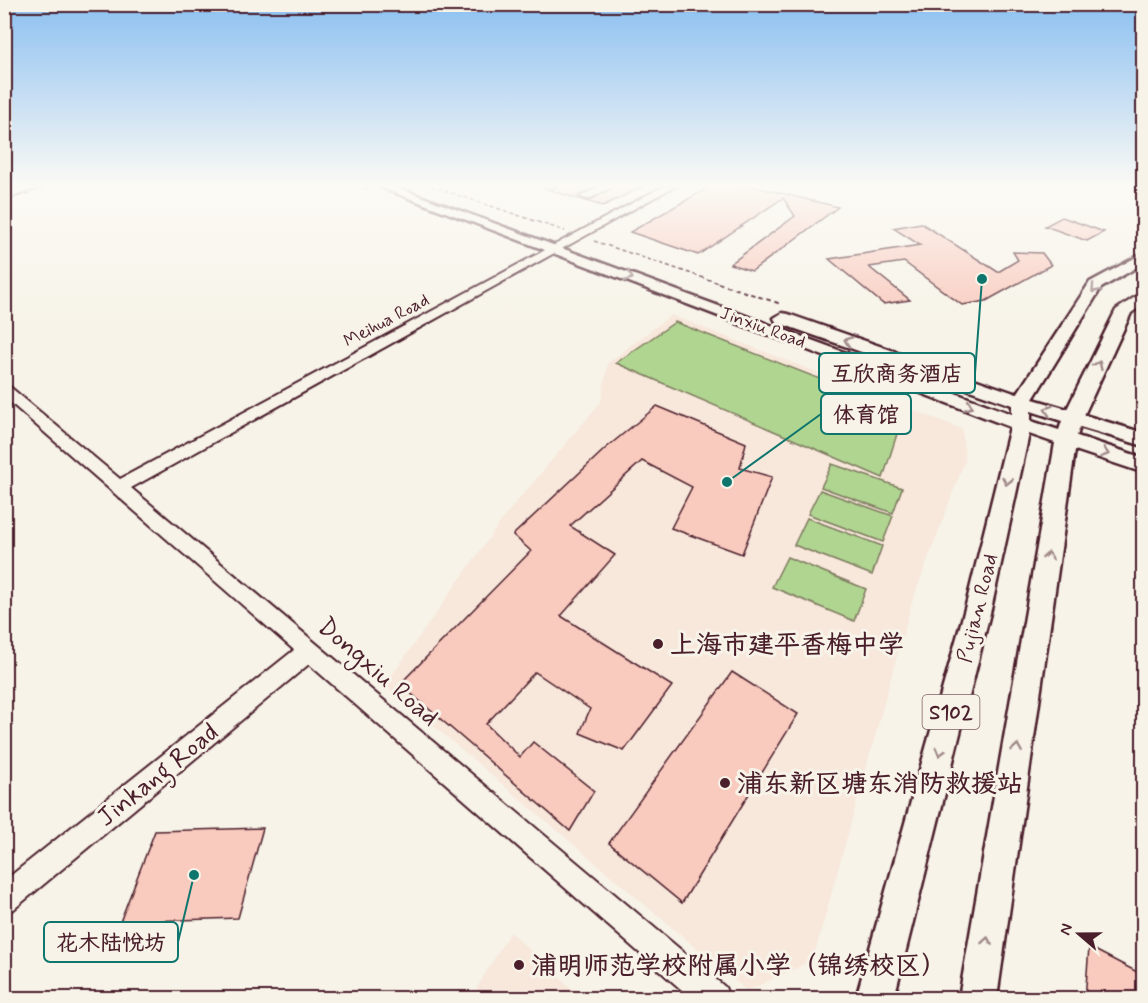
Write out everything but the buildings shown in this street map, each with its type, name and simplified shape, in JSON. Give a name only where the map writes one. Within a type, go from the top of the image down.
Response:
[{"type":"main road","name":"Jinxiu Road","points":[[523,233],[562,246]]},
{"type":"main road","name":"Jinxiu Road","points":[[528,233],[1070,429],[1143,466]]},
{"type":"main road","name":"Pujian Road","points":[[875,999],[979,605],[1022,413],[1095,285],[1143,257]]},
{"type":"main road","points":[[978,999],[1070,429],[1124,310],[1143,296]]},
{"type":"main road","name":"Jinxiu Road","points":[[1070,429],[1143,440]]},
{"type":"street","name":"Meihua Road","points":[[119,487],[586,233]]},
{"type":"street","name":"Dongxiu Road","points":[[4,389],[714,999]]},
{"type":"street","name":"Jinkang Road","points":[[4,899],[310,650]]},
{"type":"shaded area","name":"上海市建平香梅中学","points":[[671,315],[962,429],[965,460],[912,602],[813,960],[747,991],[385,685],[504,517],[601,402],[608,363]]},
{"type":"shaded area","name":"浦明师范学校附属小学（锦绣校区）","points":[[510,932],[582,998],[471,998]]},
{"type":"green space","points":[[675,322],[904,412],[883,478],[616,363]]},
{"type":"green space","points":[[832,464],[902,488],[893,513],[821,487]]},
{"type":"green space","points":[[820,490],[893,516],[883,542],[808,514]]},
{"type":"green space","points":[[807,518],[882,546],[872,575],[794,545]]},
{"type":"green space","points":[[787,557],[866,589],[854,621],[772,587]]},
{"type":"place","name":"互欣商务酒店","points":[[982,279]]},
{"type":"place","name":"体育馆","points":[[727,482]]},
{"type":"place","name":"上海市建平香梅中学","points":[[658,644]]},
{"type":"place","name":"浦东新区塘东消防救援站","points":[[725,783]]},
{"type":"place","name":"花木陆悦坊","points":[[194,875]]},
{"type":"place","name":"浦明师范学校附属小学（锦绣校区）","points":[[519,965]]}]
